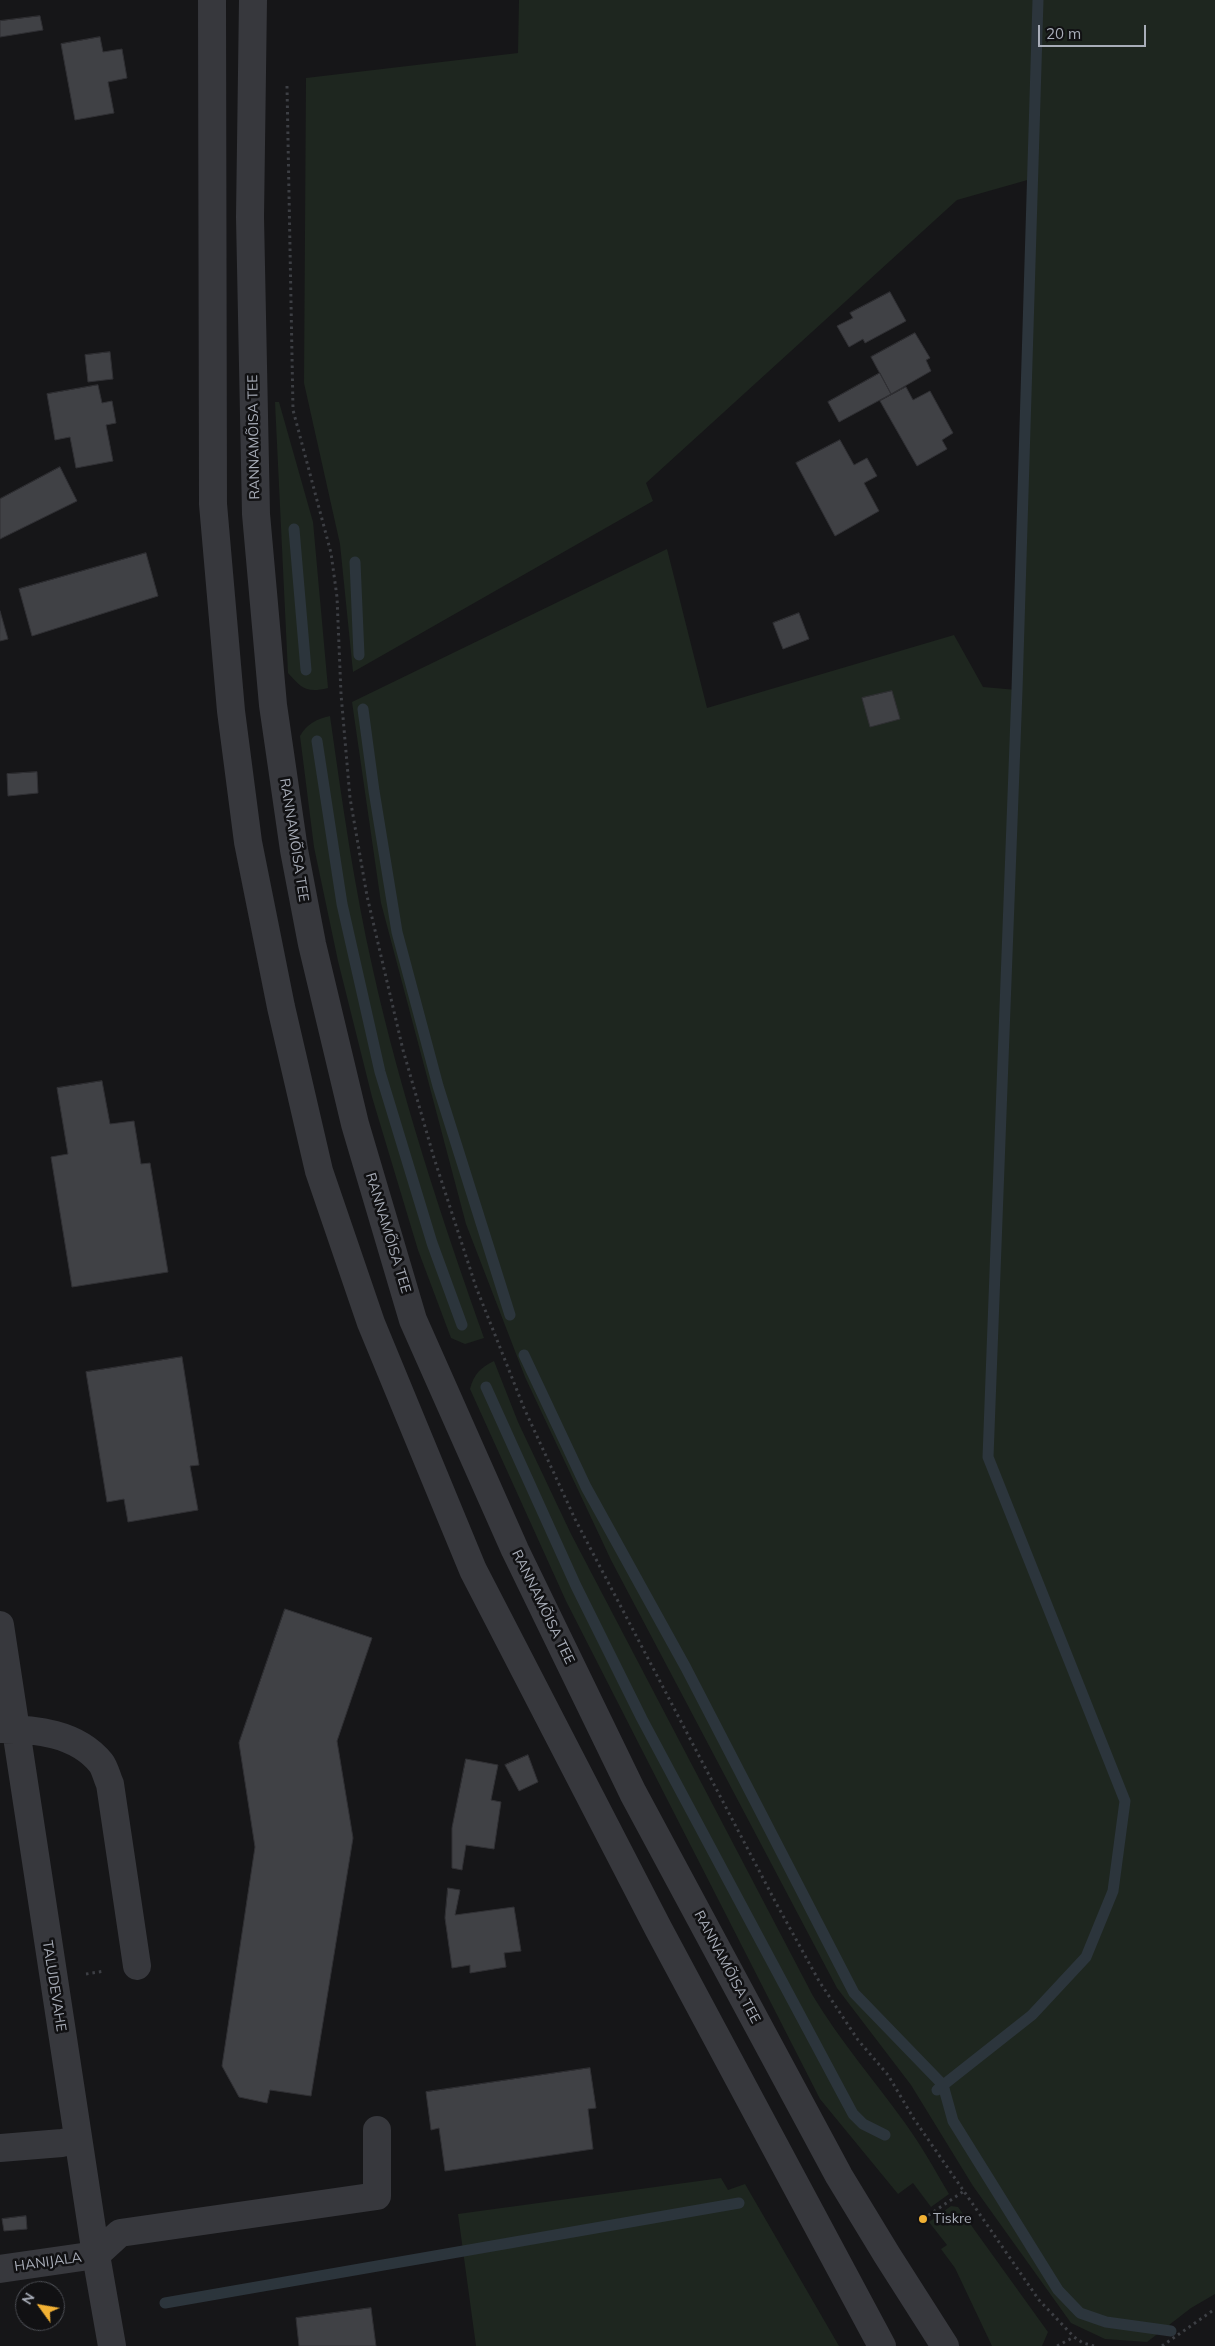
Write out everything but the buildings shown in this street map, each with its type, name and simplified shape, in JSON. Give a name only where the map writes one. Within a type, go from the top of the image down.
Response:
[{"type":"street","points":[[212,0],[213,504],[232,711],[248,842],[281,1007],[319,1171],[371,1323],[473,1570],[658,1928],[882,2346]]},
{"type":"street","name":"RANNAMÕISA TEE","points":[[253,0],[250,217],[253,412],[256,514],[273,705],[294,850],[312,944],[355,1124],[413,1320],[515,1550],[633,1793],[839,2176],[887,2256],[945,2346]]},
{"type":"street","name":"TALUDEVAHE","points":[[0,1625],[8,1729],[112,2346]]},
{"type":"street","points":[[8,1729],[57,1734],[79,1745],[101,1763],[110,1784],[137,1966]]},
{"type":"street","points":[[96,2255],[120,2233],[377,2196],[378,2130]]},
{"type":"street","points":[[0,2148],[62,2143],[78,2139]]},
{"type":"street","name":"HANIJALA","points":[[0,2269],[96,2255]]},
{"type":"path","points":[[287,84],[293,410],[332,562],[337,597],[340,694],[350,798],[367,896],[404,1050],[434,1158],[476,1287],[524,1408],[575,1519],[776,1902],[819,1980],[858,2040],[888,2075],[914,2119],[1039,2300],[1074,2337],[1083,2343],[1094,2346]]},
{"type":"path","points":[[923,2219],[964,2191]]},
{"type":"path","points":[[1162,2346],[1215,2309]]},
{"type":"path","points":[[1057,2346],[1074,2337]]},
{"type":"shaded area","points":[[519,0],[1215,0],[1215,2294],[1191,2308],[1147,2342],[1105,2339],[1071,2323],[973,2186],[911,2085],[837,1988],[611,1560],[525,1377],[466,1224],[381,903],[352,702],[667,549],[707,708],[954,635],[983,687],[1017,690],[1031,179],[957,200],[646,483],[653,501],[353,672],[340,544],[304,383],[306,78],[518,53]]},
{"type":"shaded area","points":[[275,402],[279,402],[313,522],[328,688],[310,690],[297,683],[288,673]]},
{"type":"shaded area","points":[[330,716],[354,875],[384,1017],[423,1156],[484,1338],[465,1344],[451,1338],[418,1250],[372,1097],[338,961],[314,847],[300,736],[312,723]]},
{"type":"shaded area","points":[[494,1361],[518,1422],[571,1534],[813,1996],[846,2045],[911,2131],[949,2194],[931,2207],[913,2183],[898,2194],[820,2099],[566,1601],[470,1389],[473,1379],[478,1372]]},
{"type":"shaded area","points":[[721,2178],[728,2190],[745,2184],[839,2346],[476,2346],[458,2214]]},
{"type":"shaded area","points":[[951,2206],[958,2207],[1048,2332],[1042,2346],[992,2346],[955,2268],[941,2249],[947,2245],[929,2222]]},
{"type":"waterway","points":[[937,2090],[1032,2015],[1086,1957],[1113,1891],[1125,1801],[988,1457],[1017,690],[1038,0]]},
{"type":"waterway","points":[[294,529],[306,670]]},
{"type":"waterway","points":[[355,562],[359,655]]},
{"type":"waterway","points":[[363,709],[397,932],[438,1086],[510,1315]]},
{"type":"waterway","points":[[317,741],[342,904],[380,1072],[432,1243],[462,1325]]},
{"type":"waterway","points":[[524,1355],[586,1487],[686,1668],[854,1993],[943,2085],[953,2121],[1058,2290],[1080,2313],[1106,2322],[1171,2331]]},
{"type":"waterway","points":[[486,1387],[576,1586],[642,1719],[853,2114],[863,2124],[885,2135]]},
{"type":"waterway","points":[[165,2303],[739,2203]]},
{"type":"place","name":"Tiskre","points":[[923,2219]]}]
